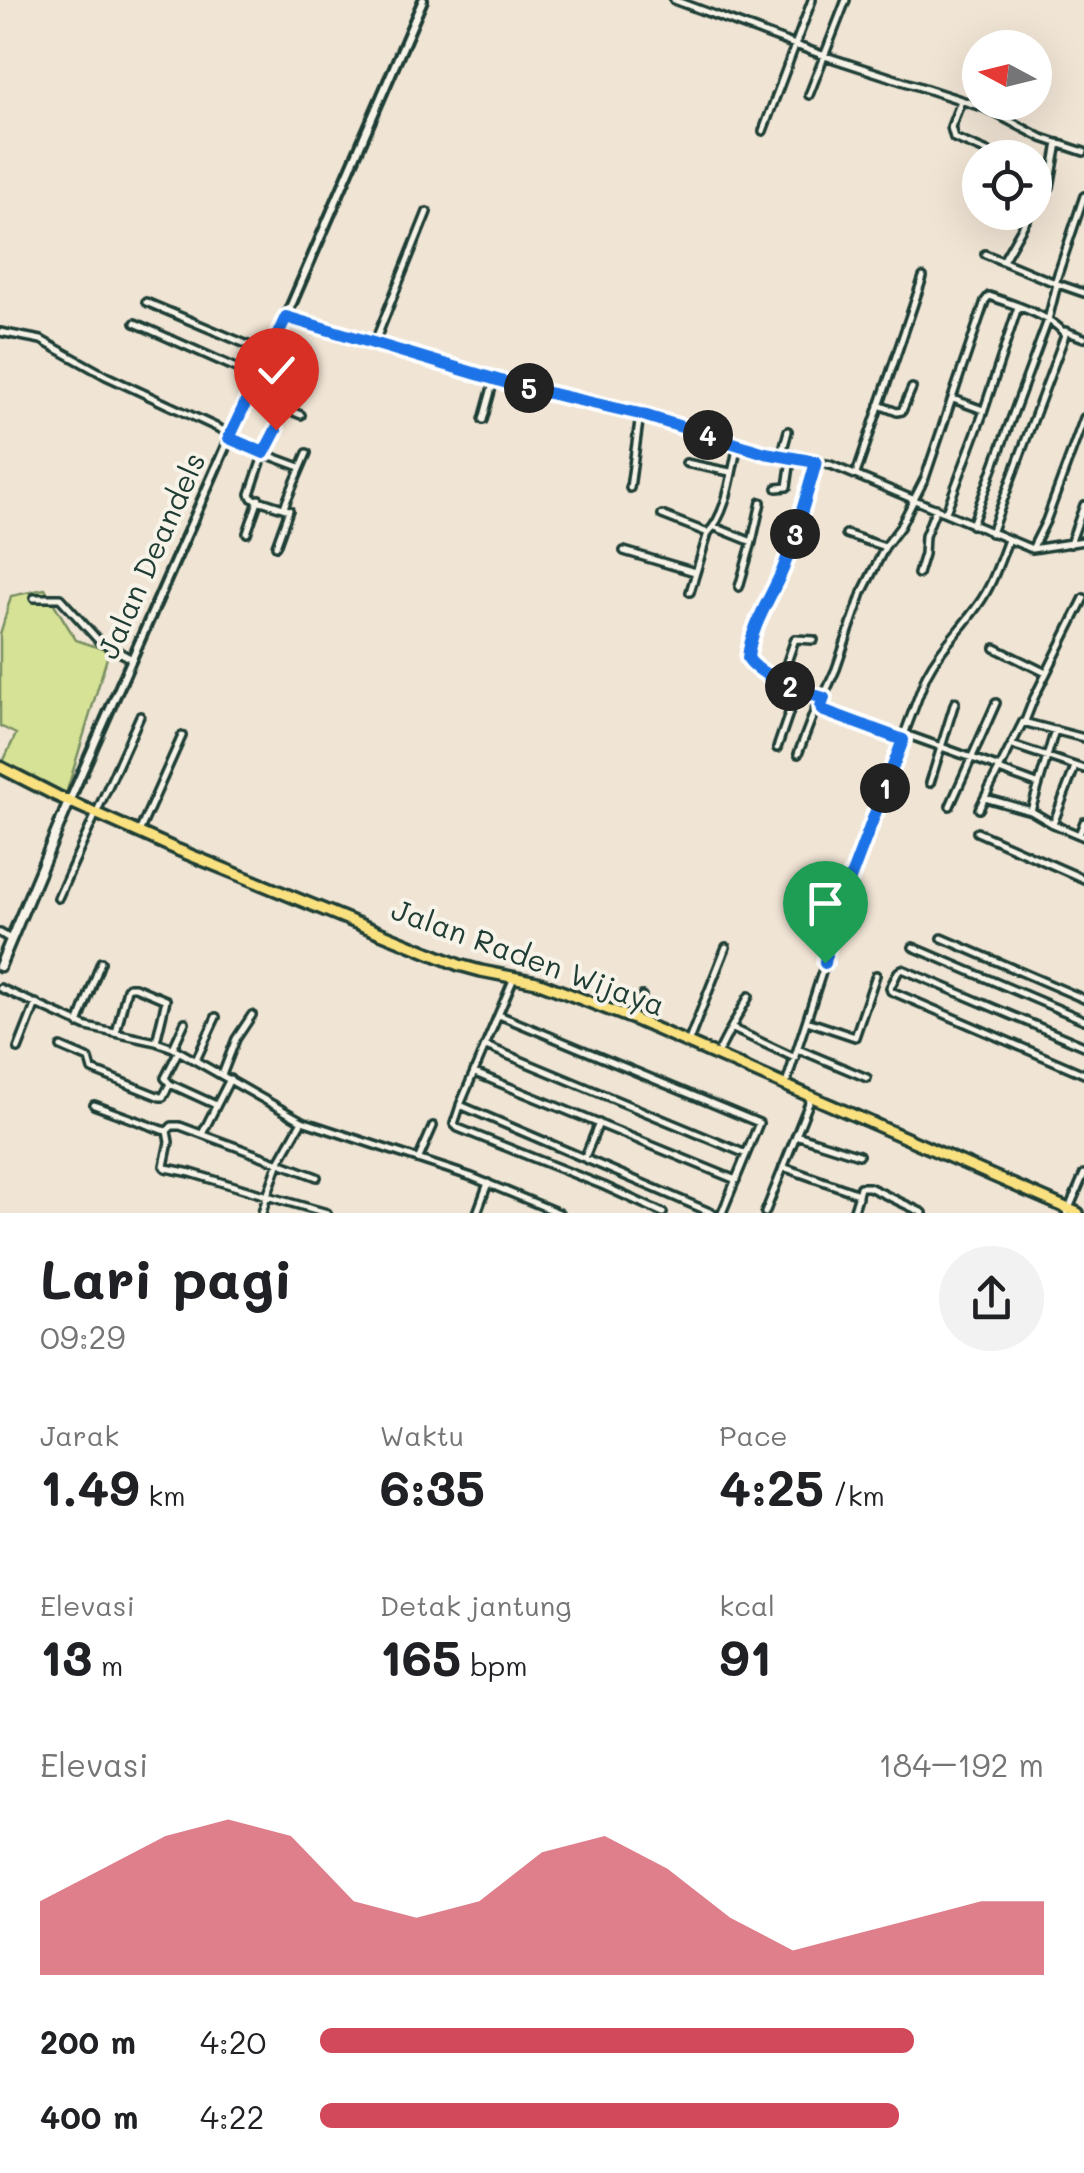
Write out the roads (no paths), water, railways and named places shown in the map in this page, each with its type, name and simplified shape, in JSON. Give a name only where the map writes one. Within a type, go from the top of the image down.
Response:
[{"type":"highway","name":"Jalan Raden Wijaya","points":[[0,767],[139,833],[459,965],[537,982],[631,1018],[1071,1212]]},
{"type":"main road","points":[[0,966],[2,951],[69,802]]},
{"type":"street","name":"Jalan Deandels","points":[[69,802],[286,317],[422,0]]},
{"type":"street","points":[[674,0],[962,101],[951,127],[954,138],[962,141]]},
{"type":"street","points":[[763,131],[812,0]]},
{"type":"street","points":[[809,95],[846,0]]},
{"type":"street","points":[[1010,120],[1027,131],[1084,152]]},
{"type":"street","points":[[1052,176],[1058,143]]},
{"type":"street","points":[[972,525],[1048,320],[1084,196]]},
{"type":"street","points":[[374,344],[427,212]]},
{"type":"street","points":[[1003,261],[1021,230]]},
{"type":"street","points":[[984,254],[1084,293]]},
{"type":"street","points":[[856,474],[923,277]]},
{"type":"street","points":[[798,754],[836,669],[862,593],[925,478],[987,298],[1018,307],[1084,338]]},
{"type":"street","points":[[146,302],[267,353]]},
{"type":"street","points":[[946,512],[1018,307]]},
{"type":"street","points":[[286,317],[494,378],[856,474],[1032,549],[1084,541]]},
{"type":"street","points":[[135,323],[256,377]]},
{"type":"street","points":[[990,533],[1065,331]]},
{"type":"street","points":[[0,332],[41,340],[106,376],[300,467]]},
{"type":"street","points":[[483,420],[494,378]]},
{"type":"street","points":[[878,405],[902,411],[912,388]]},
{"type":"street","points":[[249,394],[301,415]]},
{"type":"street","points":[[952,401],[983,413]]},
{"type":"street","points":[[630,488],[640,414]]},
{"type":"street","points":[[1032,549],[1084,418]]},
{"type":"street","points":[[276,430],[250,494],[288,509],[276,546]]},
{"type":"street","points":[[781,457],[788,431]]},
{"type":"street","points":[[690,592],[708,533],[721,513],[738,445]]},
{"type":"street","points":[[284,507],[307,453]]},
{"type":"street","points":[[777,488],[786,489],[792,459]]},
{"type":"street","points":[[816,462],[783,568],[761,611],[747,654],[750,663],[786,684],[822,698]]},
{"type":"street","points":[[686,463],[730,472]]},
{"type":"street","points":[[247,533],[259,500]]},
{"type":"street","points":[[739,587],[761,502]]},
{"type":"street","points":[[1070,544],[1084,505]]},
{"type":"street","points":[[918,574],[925,536],[936,508]]},
{"type":"street","points":[[662,515],[708,533]]},
{"type":"street","points":[[715,527],[752,542]]},
{"type":"street","points":[[846,534],[885,547]]},
{"type":"street","points":[[785,1086],[824,965],[830,932],[936,658],[983,598],[1008,540]]},
{"type":"street","points":[[624,551],[695,572]]},
{"type":"street","points":[[34,598],[60,598],[99,641],[132,658]]},
{"type":"street","points":[[979,809],[1084,598]]},
{"type":"street","points":[[786,684],[784,670],[795,639],[814,640]]},
{"type":"street","points":[[995,648],[1046,673]]},
{"type":"street","points":[[776,748],[798,689]]},
{"type":"street","points":[[822,698],[822,710],[973,757],[1037,784]]},
{"type":"street","points":[[930,783],[955,702]]},
{"type":"street","points":[[950,806],[996,703]]},
{"type":"street","points":[[58,898],[140,716]]},
{"type":"street","points":[[1025,721],[1084,738]]},
{"type":"street","points":[[1030,811],[1055,730]]},
{"type":"street","points":[[139,833],[182,736]]},
{"type":"street","points":[[1012,745],[1084,768]]},
{"type":"street","points":[[1053,824],[1075,766]]},
{"type":"street","points":[[985,798],[1030,811],[1081,836],[1084,822]]},
{"type":"street","points":[[977,832],[1084,879]]},
{"type":"street","points":[[0,933],[10,939]]},
{"type":"street","points":[[942,938],[1084,999]]},
{"type":"street","points":[[688,1043],[726,946]]},
{"type":"street","points":[[913,947],[1084,1020]]},
{"type":"street","points":[[78,1024],[101,962]]},
{"type":"street","points":[[1084,1046],[902,969],[890,988],[1084,1074]]},
{"type":"street","points":[[807,1020],[855,1037],[876,975]]},
{"type":"street","points":[[514,977],[454,1124],[663,1213]]},
{"type":"street","points":[[116,1032],[127,989],[132,986],[166,1000],[156,1042]]},
{"type":"street","points":[[0,988],[78,1024],[176,1050],[302,1121],[419,1158],[559,1213]]},
{"type":"street","points":[[631,1018],[642,996]]},
{"type":"street","points":[[716,1056],[749,996]]},
{"type":"street","points":[[18,1049],[36,1003]]},
{"type":"street","points":[[222,1074],[236,1039],[252,1014]]},
{"type":"street","points":[[499,1015],[759,1123],[722,1213]]},
{"type":"street","points":[[196,1060],[216,1017]]},
{"type":"street","points":[[185,1022],[165,1078],[216,1105]]},
{"type":"street","points":[[731,1028],[795,1058]]},
{"type":"street","points":[[486,1046],[746,1154]]},
{"type":"street","points":[[61,1047],[90,1059],[92,1070],[160,1097],[170,1084]]},
{"type":"street","points":[[798,1049],[868,1078]]},
{"type":"street","points":[[474,1073],[736,1180]]},
{"type":"street","points":[[202,1134],[230,1079]]},
{"type":"street","points":[[764,1213],[811,1098]]},
{"type":"street","points":[[94,1104],[162,1130],[177,1126],[202,1134],[318,1176]]},
{"type":"street","points":[[460,1106],[712,1213]]},
{"type":"street","points":[[262,1213],[279,1162],[302,1121]]},
{"type":"street","points":[[585,1158],[599,1124]]},
{"type":"street","points":[[419,1158],[434,1126]]},
{"type":"street","points":[[168,1130],[166,1168],[327,1213]]},
{"type":"street","points":[[796,1136],[859,1155]]},
{"type":"street","points":[[783,1167],[858,1194]]},
{"type":"street","points":[[1071,1212],[1084,1174]]},
{"type":"street","points":[[478,1213],[488,1184]]},
{"type":"street","points":[[856,1212],[860,1188],[869,1187],[924,1213]]}]
